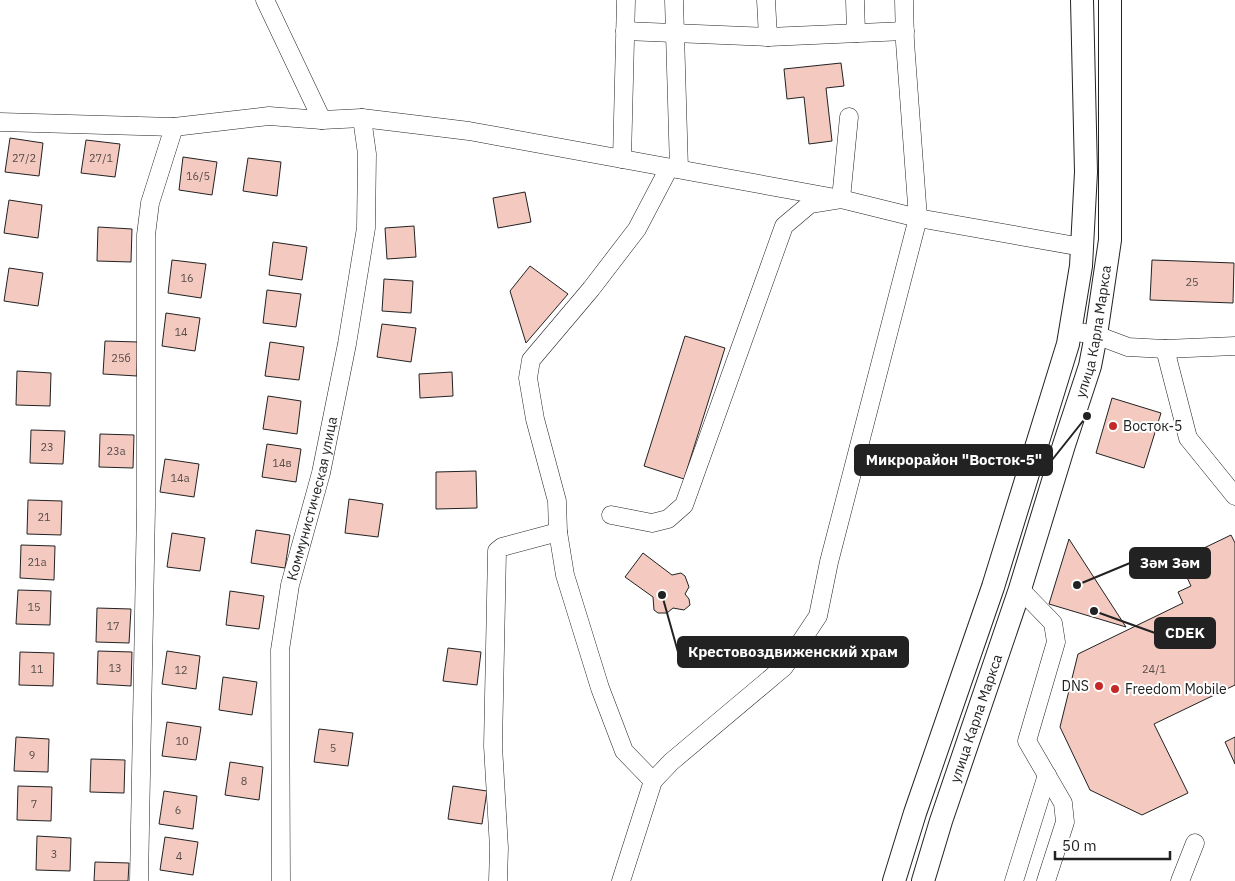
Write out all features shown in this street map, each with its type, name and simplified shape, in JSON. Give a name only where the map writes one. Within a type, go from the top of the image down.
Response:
[{"type":"main road","name":"улица Карла Маркса","points":[[894,881],[915,813],[993,587],[1066,353],[1071,331],[1082,266],[1086,172],[1082,0]]},
{"type":"main road","name":"улица Карла Маркса","points":[[923,881],[941,821],[1020,590],[1090,366],[1110,240],[1110,0]]},
{"type":"street","points":[[265,0],[322,120]]},
{"type":"street","points":[[622,159],[626,0]]},
{"type":"street","points":[[654,781],[624,751],[600,688],[565,575],[558,532],[556,501],[534,419],[528,378],[531,360],[591,289],[637,229],[674,168],[674,0]]},
{"type":"street","points":[[766,0],[768,37]]},
{"type":"street","points":[[855,0],[856,33]]},
{"type":"street","points":[[621,881],[654,781],[671,762],[784,667],[818,616],[829,562],[918,218],[904,0]]},
{"type":"street","points":[[625,31],[768,37],[905,31]]},
{"type":"street","points":[[0,122],[174,127],[269,116],[322,120],[362,118],[469,131],[841,199],[918,218],[1082,247]]},
{"type":"street","points":[[841,199],[848,117]]},
{"type":"street","name":"Коммунистическая улица","points":[[281,881],[280,650],[290,585],[323,464],[347,344],[366,228],[367,154],[362,118]]},
{"type":"street","points":[[138,881],[146,507],[146,235],[150,203],[174,127]]},
{"type":"street","points":[[610,515],[652,523],[668,519],[684,505],[784,226],[810,204],[841,199]]},
{"type":"street","points":[[1071,331],[1096,336],[1128,347],[1165,349],[1235,346]]},
{"type":"street","points":[[1165,349],[1188,438],[1235,496]]},
{"type":"street","points":[[498,881],[499,848],[493,746],[497,551],[502,547],[558,532]]},
{"type":"street","points":[[1020,590],[1053,623],[1056,642],[1027,741],[1063,803],[1065,822],[1046,881]]},
{"type":"street","points":[[1014,881],[1047,775]]},
{"type":"street","points":[[1180,881],[1195,842]]},
{"type":"building","points":[[841,63],[844,86],[826,88],[832,141],[809,144],[804,97],[787,99],[784,69]]},
{"type":"building","points":[[10,138],[43,143],[39,176],[5,172]]},
{"type":"building","points":[[86,140],[120,144],[115,177],[81,173]]},
{"type":"building","points":[[183,157],[217,162],[212,195],[179,190]]},
{"type":"building","points":[[248,158],[281,162],[277,196],[243,191]]},
{"type":"building","points":[[525,192],[531,222],[498,228],[493,198]]},
{"type":"building","points":[[9,200],[42,205],[38,238],[4,233]]},
{"type":"building","points":[[414,226],[416,257],[387,259],[385,228]]},
{"type":"building","points":[[98,227],[132,229],[131,262],[97,261]]},
{"type":"building","points":[[273,242],[307,247],[302,280],[269,275]]},
{"type":"building","points":[[172,260],[206,264],[201,298],[168,293]]},
{"type":"building","points":[[1152,260],[1234,263],[1233,303],[1150,300]]},
{"type":"building","points":[[530,266],[568,294],[526,343],[510,291]]},
{"type":"building","points":[[9,268],[43,273],[38,306],[4,301]]},
{"type":"building","points":[[384,279],[413,281],[411,313],[382,311]]},
{"type":"building","points":[[267,290],[301,294],[296,327],[263,323]]},
{"type":"building","points":[[166,313],[200,318],[195,351],[162,346]]},
{"type":"building","points":[[382,324],[416,328],[411,362],[377,357]]},
{"type":"building","points":[[685,336],[725,348],[684,479],[644,466]]},
{"type":"building","points":[[105,341],[138,342],[137,376],[103,374]]},
{"type":"building","points":[[270,342],[304,347],[299,380],[265,376]]},
{"type":"building","points":[[17,371],[51,373],[50,406],[16,405]]},
{"type":"building","points":[[452,372],[453,396],[420,398],[419,374]]},
{"type":"building","points":[[268,396],[301,401],[297,434],[263,429]]},
{"type":"building","points":[[1112,398],[1161,413],[1144,468],[1096,453]]},
{"type":"building","points":[[31,430],[65,431],[63,464],[30,463]]},
{"type":"building","points":[[100,434],[134,435],[133,468],[99,467]]},
{"type":"building","points":[[267,444],[301,449],[296,482],[262,477]]},
{"type":"building","points":[[165,459],[199,464],[194,497],[160,492]]},
{"type":"building","points":[[476,471],[477,508],[436,509],[436,472]]},
{"type":"building","points":[[349,499],[383,504],[378,537],[345,533]]},
{"type":"building","points":[[28,500],[62,501],[61,535],[27,534]]},
{"type":"building","points":[[256,530],[290,535],[285,568],[251,563]]},
{"type":"building","points":[[172,533],[205,538],[200,571],[167,567]]},
{"type":"building","points":[[1231,535],[1235,543],[1235,685],[1154,724],[1188,793],[1142,815],[1090,790],[1060,727],[1078,654],[1183,603],[1178,592],[1191,586],[1179,560]]},
{"type":"building","points":[[1069,539],[1126,627],[1049,604]]},
{"type":"building","points":[[21,545],[55,546],[54,580],[20,578]]},
{"type":"building","points":[[643,553],[672,575],[681,573],[685,576],[689,587],[685,594],[689,599],[690,605],[684,610],[673,608],[667,613],[658,613],[654,610],[653,597],[625,577]]},
{"type":"building","points":[[18,590],[51,591],[50,625],[16,624]]},
{"type":"building","points":[[230,591],[264,596],[259,629],[226,625]]},
{"type":"building","points":[[97,608],[131,609],[129,643],[96,642]]},
{"type":"building","points":[[448,648],[481,652],[477,685],[443,681]]},
{"type":"building","points":[[98,651],[132,652],[131,686],[97,684]]},
{"type":"building","points":[[167,651],[200,656],[196,689],[162,684]]},
{"type":"building","points":[[20,652],[54,653],[53,686],[19,685]]},
{"type":"building","points":[[223,677],[257,682],[252,715],[219,710]]},
{"type":"building","points":[[167,722],[201,727],[196,760],[162,756]]},
{"type":"building","points":[[319,729],[353,733],[348,766],[314,762]]},
{"type":"building","points":[[16,737],[49,739],[48,772],[14,771]]},
{"type":"building","points":[[1235,737],[1235,764],[1225,742]]},
{"type":"building","points":[[91,759],[125,760],[124,793],[90,792]]},
{"type":"building","points":[[230,762],[263,767],[259,800],[225,795]]},
{"type":"building","points":[[18,786],[52,787],[51,821],[17,820]]},
{"type":"building","points":[[453,786],[487,791],[482,824],[448,819]]},
{"type":"building","points":[[164,791],[197,796],[193,829],[159,824]]},
{"type":"building","points":[[37,836],[71,838],[70,871],[36,870]]},
{"type":"building","points":[[165,837],[198,842],[193,875],[160,870]]},
{"type":"building","points":[[95,862],[129,863],[128,881],[94,881]]},
{"type":"place","name":"Микрорайон \"Восток-5\"","points":[[1087,416]]},
{"type":"place","name":"Восток-5","points":[[1113,426]]},
{"type":"place","name":"Зәм Зәм","points":[[1077,585]]},
{"type":"place","name":"Крестовоздвиженский храм","points":[[662,595]]},
{"type":"place","name":"CDEK","points":[[1094,611]]},
{"type":"place","name":"DNS","points":[[1099,686]]},
{"type":"place","name":"Freedom Mobile","points":[[1115,689]]}]
